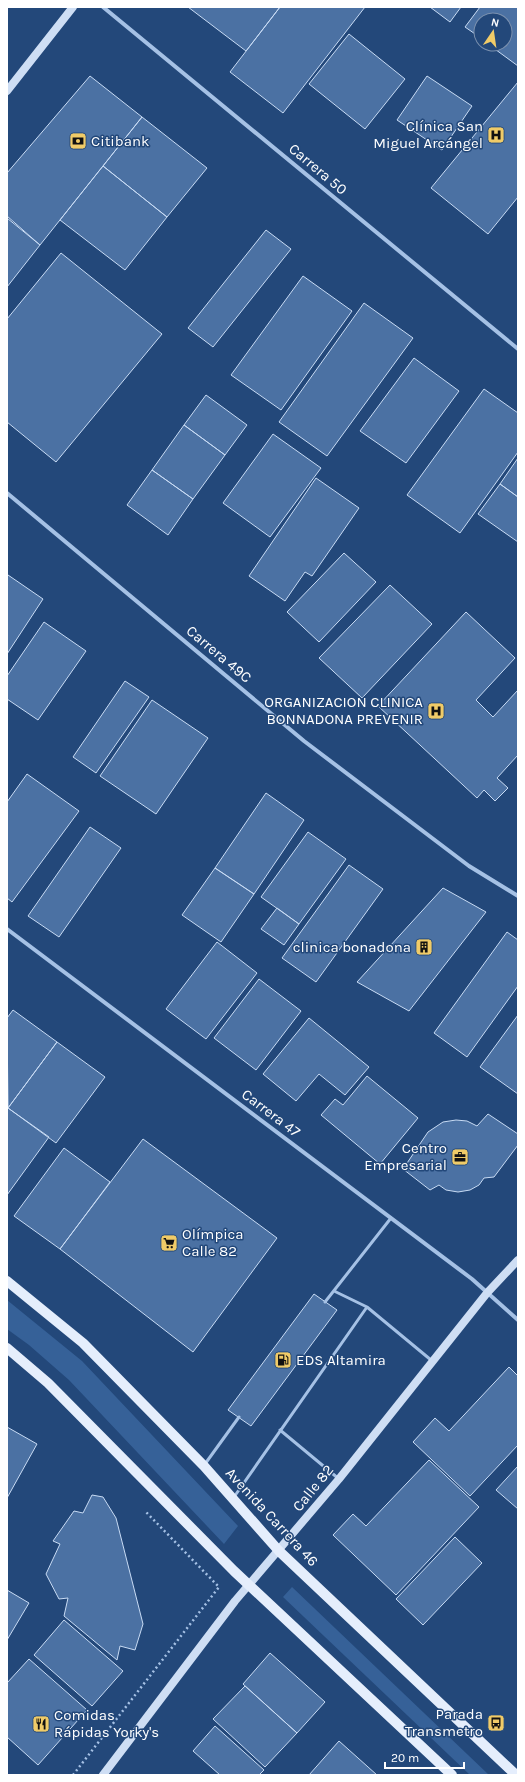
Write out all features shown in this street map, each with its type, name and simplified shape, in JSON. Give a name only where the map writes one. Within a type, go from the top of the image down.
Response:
[{"type":"main road","points":[[7,91],[72,7]]},
{"type":"main road","name":"Calle 82","points":[[103,1775],[235,1601],[339,1479],[487,1293],[518,1260]]},
{"type":"main road","name":"Avenida Carrera 46","points":[[7,1281],[83,1343],[204,1466],[279,1551],[516,1775]]},
{"type":"main road","points":[[7,1348],[48,1383],[249,1585],[452,1775]]},
{"type":"street","name":"Carrera 50","points":[[103,7],[518,349]]},
{"type":"street","name":"Carrera 49C","points":[[7,494],[304,741],[469,866],[518,896]]},
{"type":"street","name":"Carrera 47","points":[[7,929],[472,1279],[518,1320]]},
{"type":"lane","points":[[325,1302],[391,1218]]},
{"type":"lane","points":[[334,1291],[367,1307],[433,1361]]},
{"type":"lane","points":[[233,1499],[367,1307]]},
{"type":"lane","points":[[204,1466],[239,1417]]},
{"type":"lane","points":[[280,1430],[339,1479]]},
{"type":"path","points":[[73,1775],[219,1587],[142,1508]]},
{"type":"shaded area","points":[[7,1300],[82,1361],[238,1526],[224,1544],[69,1380],[29,1345],[7,1329]]},
{"type":"shaded area","points":[[292,1587],[489,1775],[470,1775],[283,1597]]},
{"type":"building","points":[[188,7],[280,7],[246,51]]},
{"type":"building","points":[[280,7],[365,7],[283,113],[230,72]]},
{"type":"building","points":[[430,7],[461,7],[450,22]]},
{"type":"building","points":[[480,7],[518,7],[518,66],[499,52],[513,52],[513,12],[476,12]]},
{"type":"building","points":[[473,16],[473,32],[465,27]]},
{"type":"building","points":[[349,34],[405,79],[365,129],[309,84]]},
{"type":"building","name":"Citibank","points":[[90,76],[142,117],[40,245],[7,216],[7,173]]},
{"type":"building","points":[[427,76],[472,106],[442,150],[397,120]]},
{"type":"building","name":"Clínica San Miguel Arcángel","points":[[518,82],[518,197],[488,234],[431,188]]},
{"type":"building","points":[[142,117],[207,168],[167,217],[103,166]]},
{"type":"building","points":[[103,166],[167,217],[125,270],[60,220]]},
{"type":"building","points":[[7,218],[40,245],[7,287]]},
{"type":"building","points":[[266,230],[291,249],[213,347],[188,328]]},
{"type":"building","points":[[61,253],[162,334],[56,462],[7,422],[7,319]]},
{"type":"building","points":[[303,276],[352,311],[281,410],[231,375]]},
{"type":"building","points":[[364,303],[413,338],[327,456],[279,422]]},
{"type":"building","points":[[414,358],[459,391],[406,463],[360,431]]},
{"type":"building","points":[[484,389],[518,413],[518,452],[460,533],[407,495]]},
{"type":"building","points":[[206,395],[247,425],[225,455],[184,425]]},
{"type":"building","points":[[184,425],[225,455],[193,499],[152,470]]},
{"type":"building","points":[[273,434],[321,468],[270,537],[223,503]]},
{"type":"building","points":[[518,458],[518,497],[500,484]]},
{"type":"building","points":[[152,470],[193,499],[168,535],[127,505]]},
{"type":"building","points":[[316,478],[359,508],[312,576],[305,572],[285,601],[249,576]]},
{"type":"building","points":[[500,484],[518,497],[518,542],[478,514]]},
{"type":"building","points":[[344,553],[376,582],[319,642],[287,612]]},
{"type":"building","points":[[8,575],[43,599],[7,654],[7,576]]},
{"type":"building","points":[[390,585],[432,624],[362,698],[319,658]]},
{"type":"building","name":"ORGANIZACION CLINICA BONNADONA PREVENIR","points":[[466,612],[515,658],[476,700],[493,717],[518,690],[518,755],[497,778],[508,788],[495,801],[484,790],[477,798],[378,706]]},
{"type":"building","points":[[44,622],[86,651],[38,720],[7,699],[7,676]]},
{"type":"building","points":[[125,681],[149,697],[96,773],[73,757]]},
{"type":"building","points":[[152,700],[208,738],[156,814],[100,776]]},
{"type":"building","points":[[27,774],[79,811],[12,902],[7,898],[7,802]]},
{"type":"building","points":[[266,793],[304,820],[254,894],[215,868]]},
{"type":"building","points":[[90,827],[121,848],[59,937],[28,916]]},
{"type":"building","points":[[308,832],[346,859],[299,924],[261,897]]},
{"type":"building","points":[[349,865],[383,889],[316,982],[282,958]]},
{"type":"building","points":[[215,868],[254,894],[221,942],[182,915]]},
{"type":"building","name":"clinica bonadona","points":[[443,888],[486,912],[409,1011],[357,982]]},
{"type":"building","points":[[277,908],[299,924],[284,945],[261,929]]},
{"type":"building","points":[[507,932],[518,940],[518,986],[467,1057],[434,1033]]},
{"type":"building","points":[[217,942],[257,973],[206,1039],[166,1009]]},
{"type":"building","points":[[259,979],[301,1011],[256,1070],[214,1038]]},
{"type":"building","points":[[13,1010],[57,1042],[8,1108],[7,1018]]},
{"type":"building","points":[[518,1015],[518,1094],[480,1067]]},
{"type":"building","points":[[309,1018],[369,1067],[345,1095],[319,1074],[296,1101],[263,1074]]},
{"type":"building","points":[[57,1042],[105,1077],[56,1143],[8,1108]]},
{"type":"building","points":[[367,1076],[418,1118],[380,1164],[321,1115],[335,1099],[343,1105]]},
{"type":"building","points":[[8,1108],[49,1137],[7,1195],[7,1109]]},
{"type":"building","name":"Centro Empresarial","points":[[488,1114],[518,1134],[518,1145],[494,1177],[484,1178],[479,1185],[470,1190],[458,1192],[446,1190],[439,1185],[430,1190],[403,1169],[428,1132],[443,1122],[456,1120],[467,1121],[477,1126]]},
{"type":"building","name":"Olímpica Calle 82","points":[[143,1139],[277,1238],[193,1352],[60,1249]]},
{"type":"building","points":[[64,1148],[110,1182],[60,1249],[14,1216]]},
{"type":"building","name":"EDS Altamira","points":[[314,1294],[337,1310],[251,1426],[228,1410]]},
{"type":"building","points":[[509,1367],[518,1376],[518,1445],[470,1496],[413,1442],[435,1418],[449,1431]]},
{"type":"building","points":[[7,1427],[37,1444],[7,1498]]},
{"type":"building","points":[[429,1460],[479,1507],[396,1595],[333,1535],[353,1514],[366,1526]]},
{"type":"building","points":[[518,1466],[518,1509],[496,1490]]},
{"type":"building","points":[[92,1495],[103,1497],[116,1518],[143,1624],[135,1650],[120,1646],[117,1660],[64,1616],[68,1598],[59,1599],[46,1574],[60,1544],[53,1541],[74,1511],[83,1513]]},
{"type":"building","points":[[455,1537],[482,1563],[423,1625],[396,1599]]},
{"type":"building","points":[[7,1590],[29,1603],[7,1640]]},
{"type":"building","points":[[64,1620],[123,1671],[92,1706],[34,1655]]},
{"type":"building","points":[[270,1653],[325,1702],[297,1733],[243,1684]]},
{"type":"building","name":"Comidas Rápidas Yorky's","points":[[29,1659],[87,1710],[38,1765],[7,1737],[7,1683]]},
{"type":"building","points":[[245,1686],[297,1733],[265,1767],[213,1719]]},
{"type":"building","points":[[215,1726],[264,1770],[259,1775],[220,1775],[193,1751]]},
{"type":"building","points":[[339,1741],[377,1775],[309,1775]]},
{"type":"place","name":"Clínica San Miguel Arcángel","points":[[496,135]]},
{"type":"place","name":"Citibank","points":[[78,141]]},
{"type":"place","name":"ORGANIZACION CLINICA BONNADONA PREVENIR","points":[[436,711]]},
{"type":"place","name":"clinica bonadona","points":[[424,947]]},
{"type":"place","name":"Centro Empresarial","points":[[460,1157]]},
{"type":"place","name":"Olímpica Calle 82","points":[[169,1243]]},
{"type":"place","name":"EDS Altamira","points":[[283,1360]]},
{"type":"place","name":"Parada Transmetro","points":[[496,1723]]},
{"type":"place","name":"Comidas Rápidas Yorky's","points":[[41,1724]]}]
